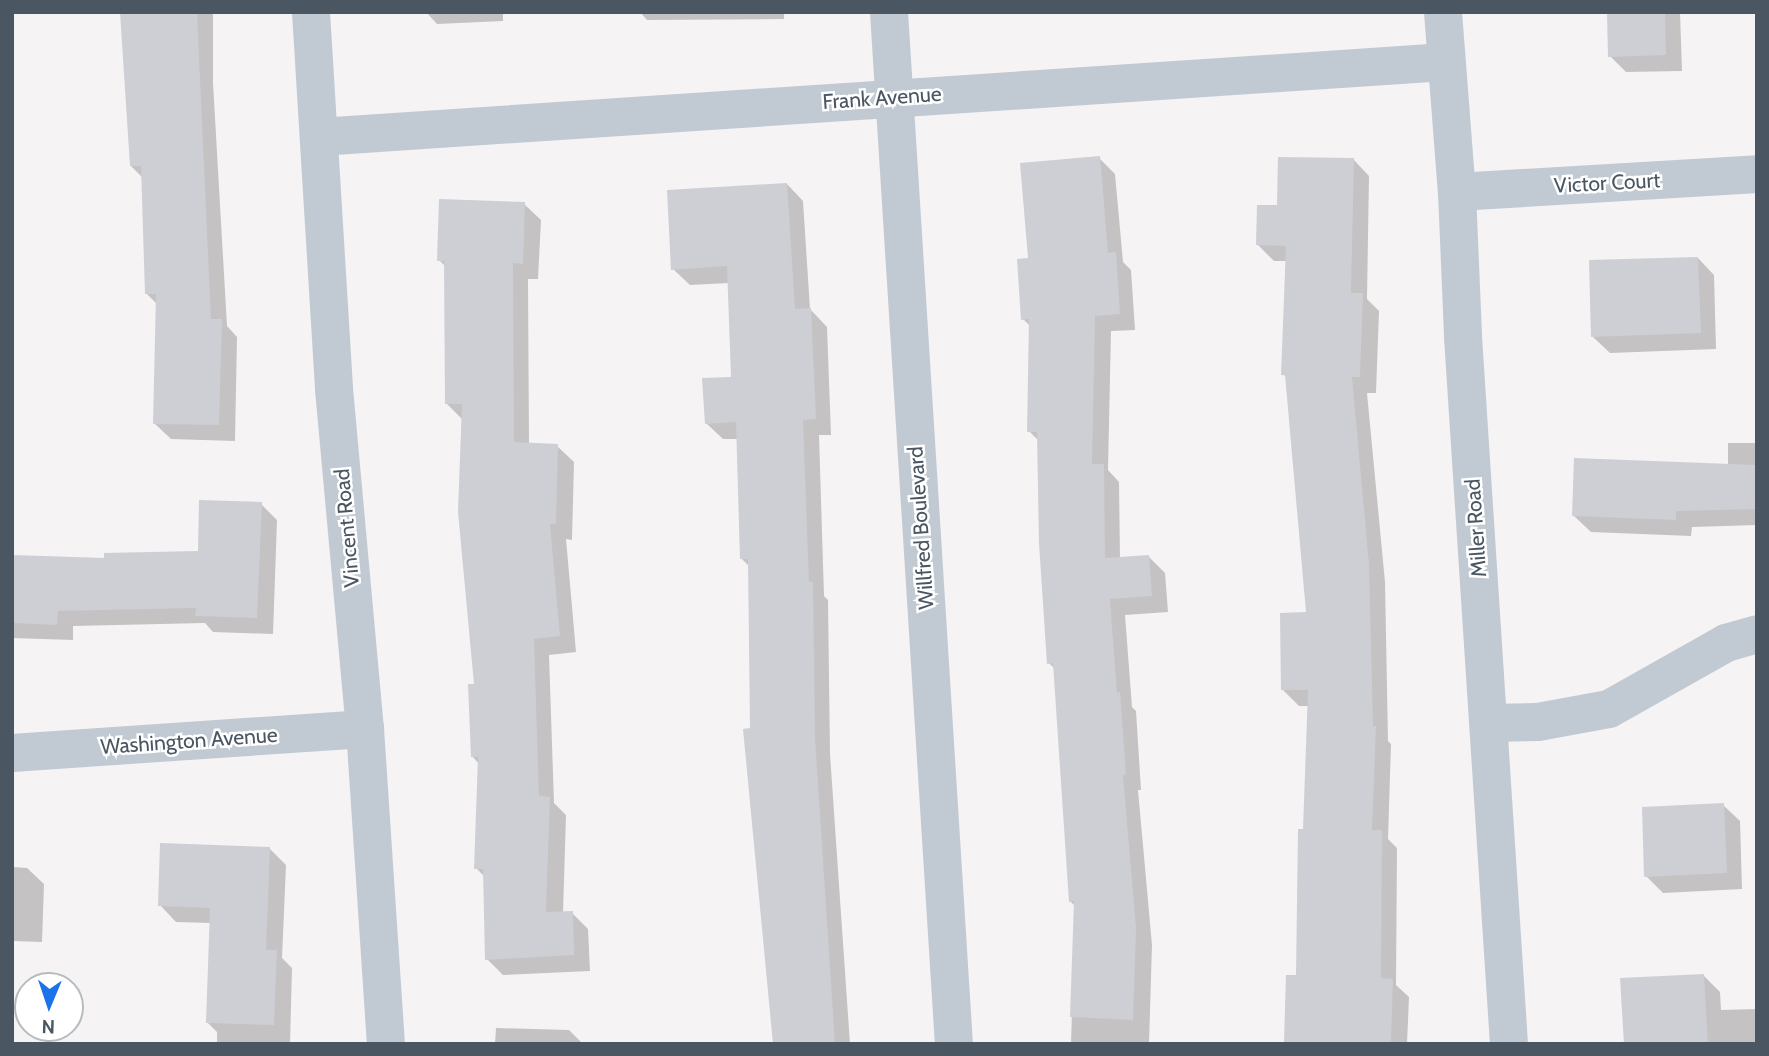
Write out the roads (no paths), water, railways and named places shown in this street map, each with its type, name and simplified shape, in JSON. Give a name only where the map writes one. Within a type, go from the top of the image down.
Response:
[{"type":"street","name":"Vincent Road","points":[[311,12],[334,389],[365,729],[386,1044]]},
{"type":"street","name":"Willfred Boulevard","points":[[889,12],[954,1044]]},
{"type":"street","name":"Miller Road","points":[[1443,12],[1457,192],[1463,337],[1509,1044]]},
{"type":"street","name":"Frank Avenue","points":[[319,137],[1446,62]]},
{"type":"street","name":"Victor Court","points":[[1457,192],[1757,174]]},
{"type":"street","points":[[1489,723],[1538,722],[1609,709],[1727,643],[1757,634]]},
{"type":"street","name":"Washington Avenue","points":[[12,753],[365,729]]}]
